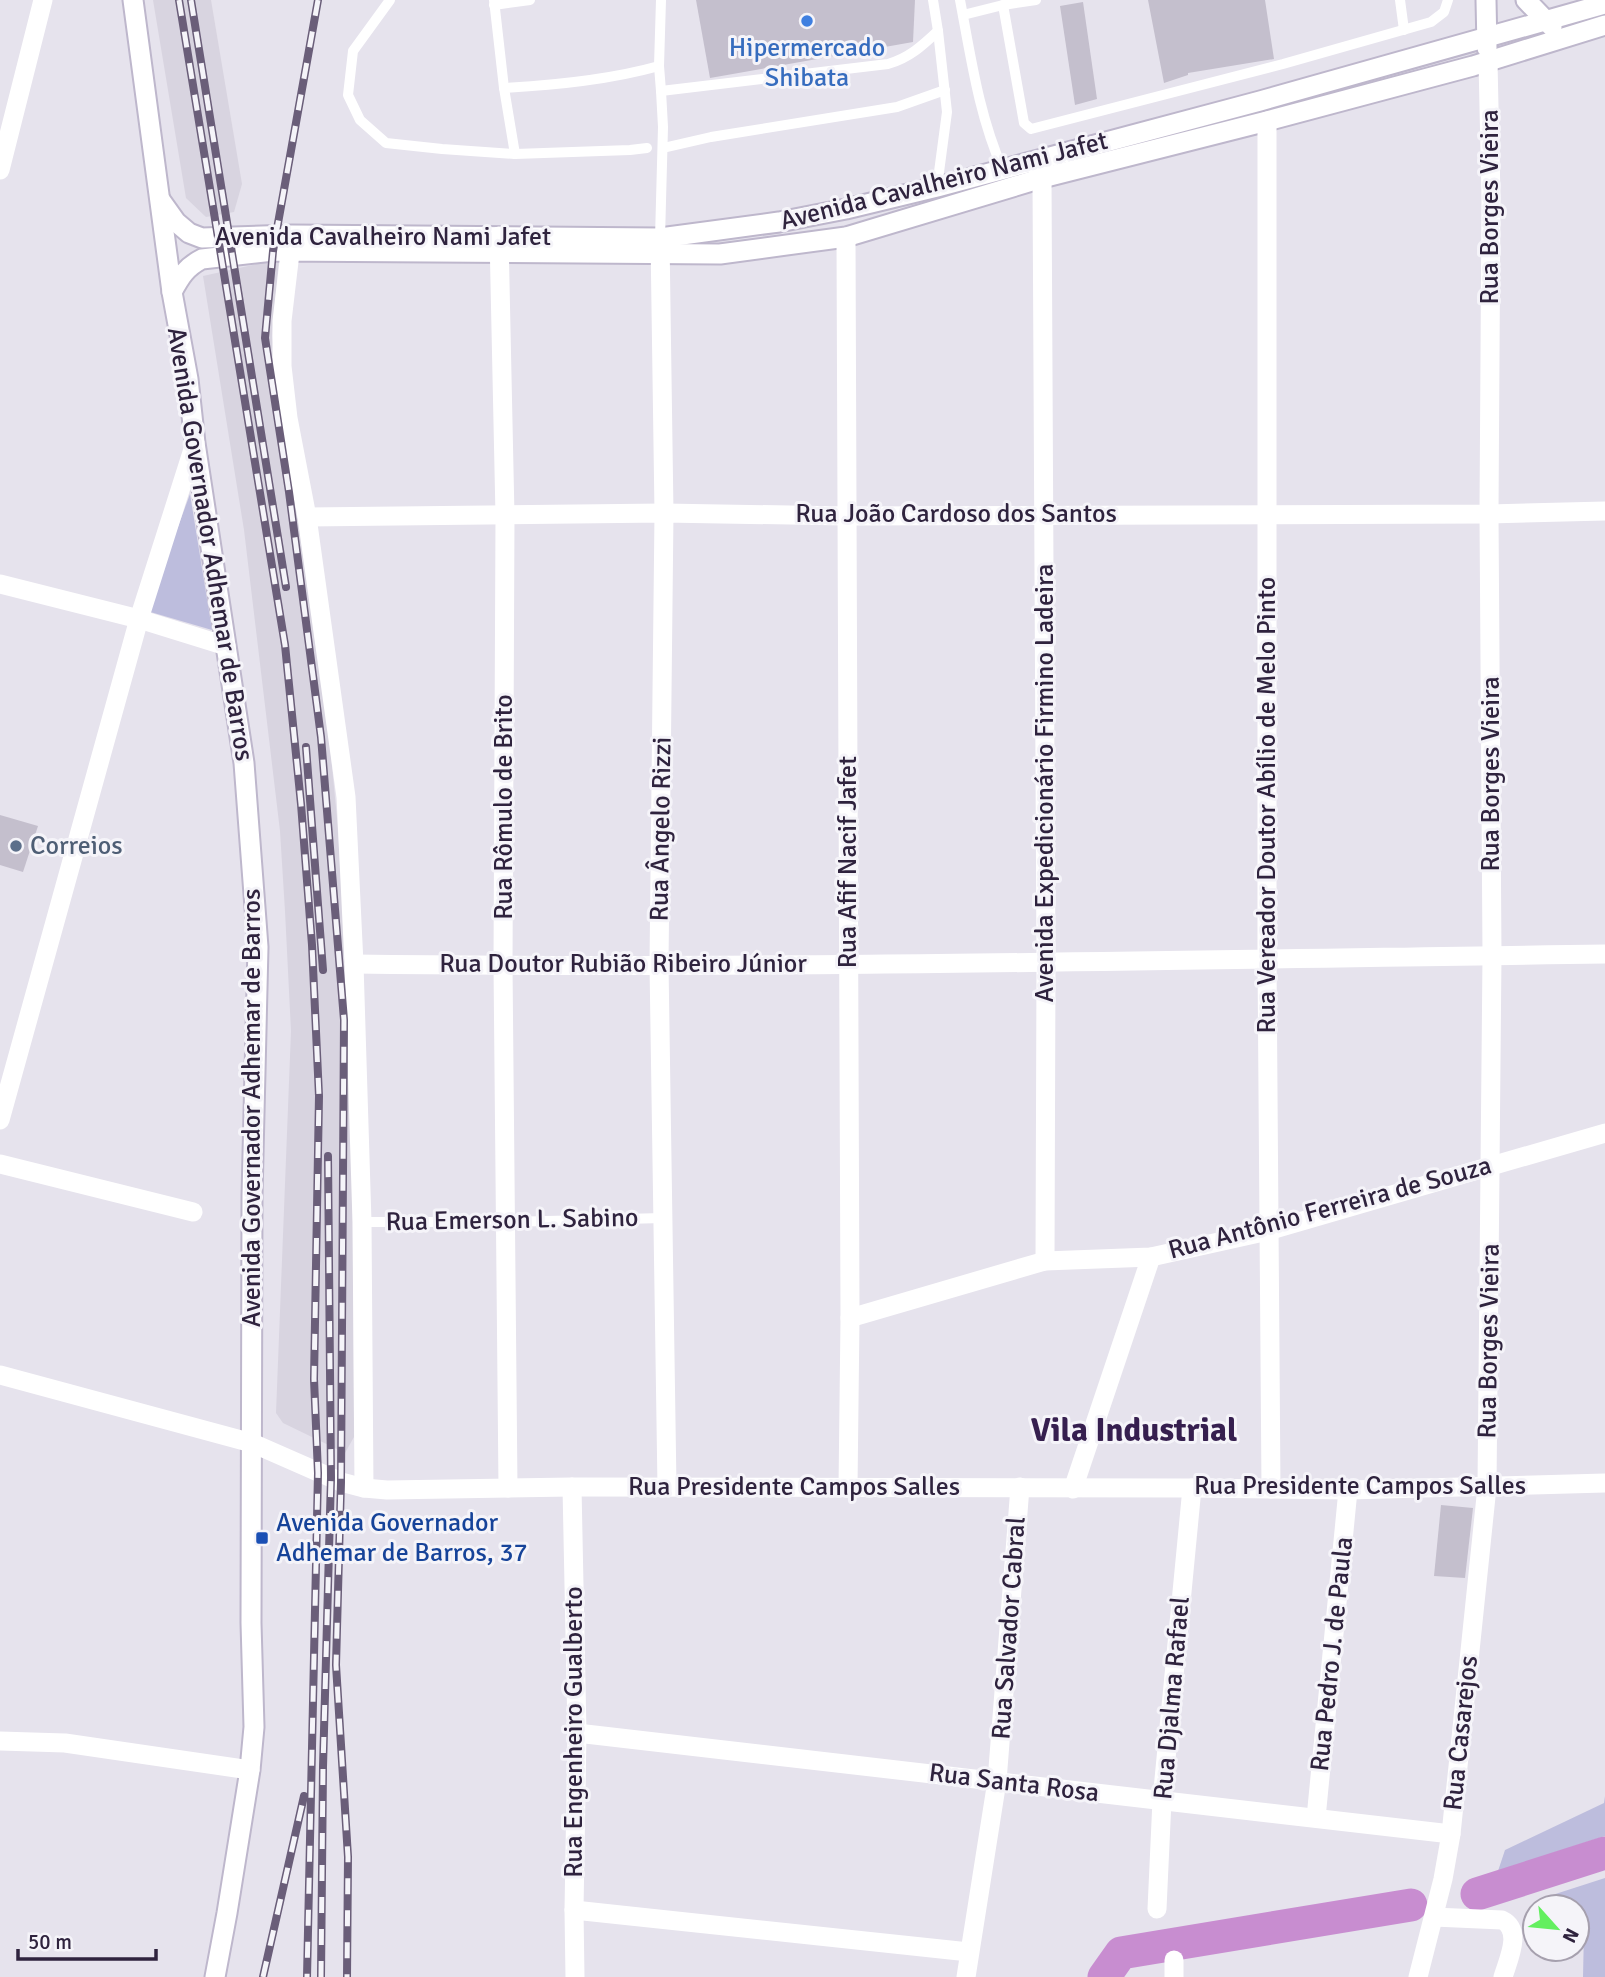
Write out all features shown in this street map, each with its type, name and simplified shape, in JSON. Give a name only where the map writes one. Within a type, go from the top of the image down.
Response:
[{"type":"street","points":[[0,170],[43,0]]},
{"type":"street","name":"Avenida Governador Adhemar de Barros","points":[[133,0],[158,197],[188,379],[195,443],[244,763],[258,947],[252,1196],[251,1623],[255,1699],[250,1770],[216,1973]]},
{"type":"street","name":"Rua Borges Vieira","points":[[1486,0],[1491,197],[1489,514],[1492,955],[1487,1487]]},
{"type":"street","points":[[1526,0],[1544,20],[1568,37]]},
{"type":"street","name":"Avenida Cavalheiro Nami Jafet","points":[[158,197],[176,222],[189,233],[202,238],[291,242],[659,246],[720,254],[846,237],[1039,169],[1260,101],[1605,4]]},
{"type":"street","name":"Avenida Cavalheiro Nami Jafet","points":[[659,246],[846,209],[1003,170],[1039,169],[1267,121],[1488,62],[1605,26]]},
{"type":"street","name":"Rua Vereador Doutor Abílio de Melo Pinto","points":[[1267,121],[1267,960],[1271,1489]]},
{"type":"street","name":"Avenida Expedicionário Firmino Ladeira","points":[[1039,169],[1044,514],[1045,1261]]},
{"type":"street","name":"Rua Afif Nacif Jafet","points":[[846,237],[850,1318],[848,1488]]},
{"type":"street","points":[[291,242],[282,321],[282,366],[288,418],[307,517],[346,797],[362,1222],[364,1488]]},
{"type":"street","name":"Avenida Cavalheiro Nami Jafet","points":[[172,292],[182,273],[191,264],[202,259],[291,242]]},
{"type":"street","name":"Rua Rômulo de Brito","points":[[499,244],[505,516],[503,965],[508,1488]]},
{"type":"street","name":"Rua Ângelo Rizzi","points":[[659,246],[664,513],[659,964],[667,1487]]},
{"type":"street","points":[[0,1120],[139,619],[195,443]]},
{"type":"street","name":"Rua João Cardoso dos Santos","points":[[307,517],[664,513],[847,516],[1489,514],[1605,511]]},
{"type":"street","points":[[0,584],[139,619],[226,646]]},
{"type":"street","name":"Rua Doutor Rubião Ribeiro Júnior","points":[[354,964],[1046,964],[1605,954]]},
{"type":"street","name":"Rua Antônio Ferreira de Souza","points":[[850,1318],[1045,1261],[1151,1257],[1268,1231],[1605,1133]]},
{"type":"street","points":[[0,1164],[193,1212]]},
{"type":"street","points":[[1073,1489],[1151,1257]]},
{"type":"street","name":"Rua Presidente Campos Salles","points":[[0,1375],[252,1443],[318,1473],[364,1488],[387,1490],[572,1487],[1348,1490],[1605,1483]]},
{"type":"street","name":"Rua Engenheiro Gualberto","points":[[572,1487],[577,1733],[575,1977]]},
{"type":"street","name":"Rua Salvador Cabral","points":[[966,1977],[998,1781],[1020,1487]]},
{"type":"street","name":"Rua Casarejos","points":[[1418,1977],[1451,1834],[1487,1487]]},
{"type":"street","name":"Rua Djalma Rafael","points":[[1157,1909],[1162,1800],[1192,1488]]},
{"type":"street","name":"Rua Pedro J. de Paula","points":[[1317,1818],[1348,1490]]},
{"type":"street","name":"Rua Santa Rosa","points":[[577,1733],[1451,1834]]},
{"type":"street","points":[[0,1741],[65,1743],[250,1770]]},
{"type":"street","points":[[574,1910],[969,1952]]},
{"type":"street","points":[[1434,1917],[1502,1920],[1509,1923],[1514,1937],[1503,1977]]},
{"type":"lane","points":[[390,0],[353,51],[348,95],[360,120],[386,142],[515,154],[647,148]]},
{"type":"lane","points":[[515,154],[494,3],[530,0]]},
{"type":"lane","points":[[659,246],[663,148],[659,66],[662,0]]},
{"type":"lane","points":[[933,0],[939,31],[947,113],[937,187]]},
{"type":"lane","points":[[960,0],[979,103],[992,146],[1003,170]]},
{"type":"lane","points":[[962,15],[1036,0]]},
{"type":"lane","points":[[1400,0],[1404,30]]},
{"type":"lane","points":[[1003,5],[1024,123],[1031,129],[1283,65],[1404,30],[1438,18],[1444,12],[1448,0]]},
{"type":"lane","points":[[661,91],[888,64],[915,53],[939,31]]},
{"type":"lane","points":[[504,88],[559,84],[659,66]]},
{"type":"lane","points":[[663,148],[711,137],[897,107],[945,90]]},
{"type":"lane","name":"Rua Emerson L. Sabino","points":[[362,1222],[663,1219]]},
{"type":"shaded area","points":[[153,0],[211,0],[242,184],[234,212],[206,217],[186,198]]},
{"type":"shaded area","points":[[279,259],[272,336],[327,715],[337,818],[349,1007],[354,1437],[345,1453],[283,1423],[276,1413],[291,1031],[280,831],[244,530],[203,276]]},
{"type":"shaded area","points":[[190,494],[212,630],[147,611]]},
{"type":"shaded area","points":[[1605,1796],[1605,1836],[1498,1871],[1505,1850],[1604,1803]]},
{"type":"shaded area","points":[[1605,1878],[1605,1977],[1583,1977],[1583,1963],[1591,1963],[1591,1893],[1558,1893]]},
{"type":"building","name":"Hipermercado Shibata","points":[[696,0],[915,0],[913,42],[710,78]]},
{"type":"building","points":[[1148,0],[1265,0],[1274,59],[1188,73],[1164,83]]},
{"type":"building","points":[[1083,2],[1097,99],[1075,105],[1060,6]]},
{"type":"building","name":"Correios","points":[[0,815],[38,826],[23,872],[0,865]]},
{"type":"building","points":[[1441,1505],[1473,1508],[1465,1578],[1434,1576]]},
{"type":"waterway","points":[[1477,1894],[1605,1853]]},
{"type":"waterway","points":[[1104,1977],[1121,1953],[1411,1905]]},
{"type":"railway","points":[[179,0],[285,645],[312,945],[319,1096],[314,1379],[318,1473],[307,1977]]},
{"type":"railway","points":[[191,0],[286,587]]},
{"type":"railway","points":[[318,0],[273,251],[265,338],[289,492],[321,737],[344,1020],[341,1482],[336,1665],[348,1857],[347,1977]]},
{"type":"railway","points":[[306,747],[323,970]]},
{"type":"railway","points":[[321,1977],[323,1767],[331,1478],[328,1156]]},
{"type":"railway","points":[[263,1977],[304,1796]]},
{"type":"place","name":"Hipermercado Shibata","points":[[807,21]]},
{"type":"place","name":"Correios","points":[[16,846]]},
{"type":"place","name":"Avenida Governador Adhemar de Barros, 37","points":[[262,1538]]},
{"type":"district","name":"Vila Industrial","points":[[1134,1430]]}]
